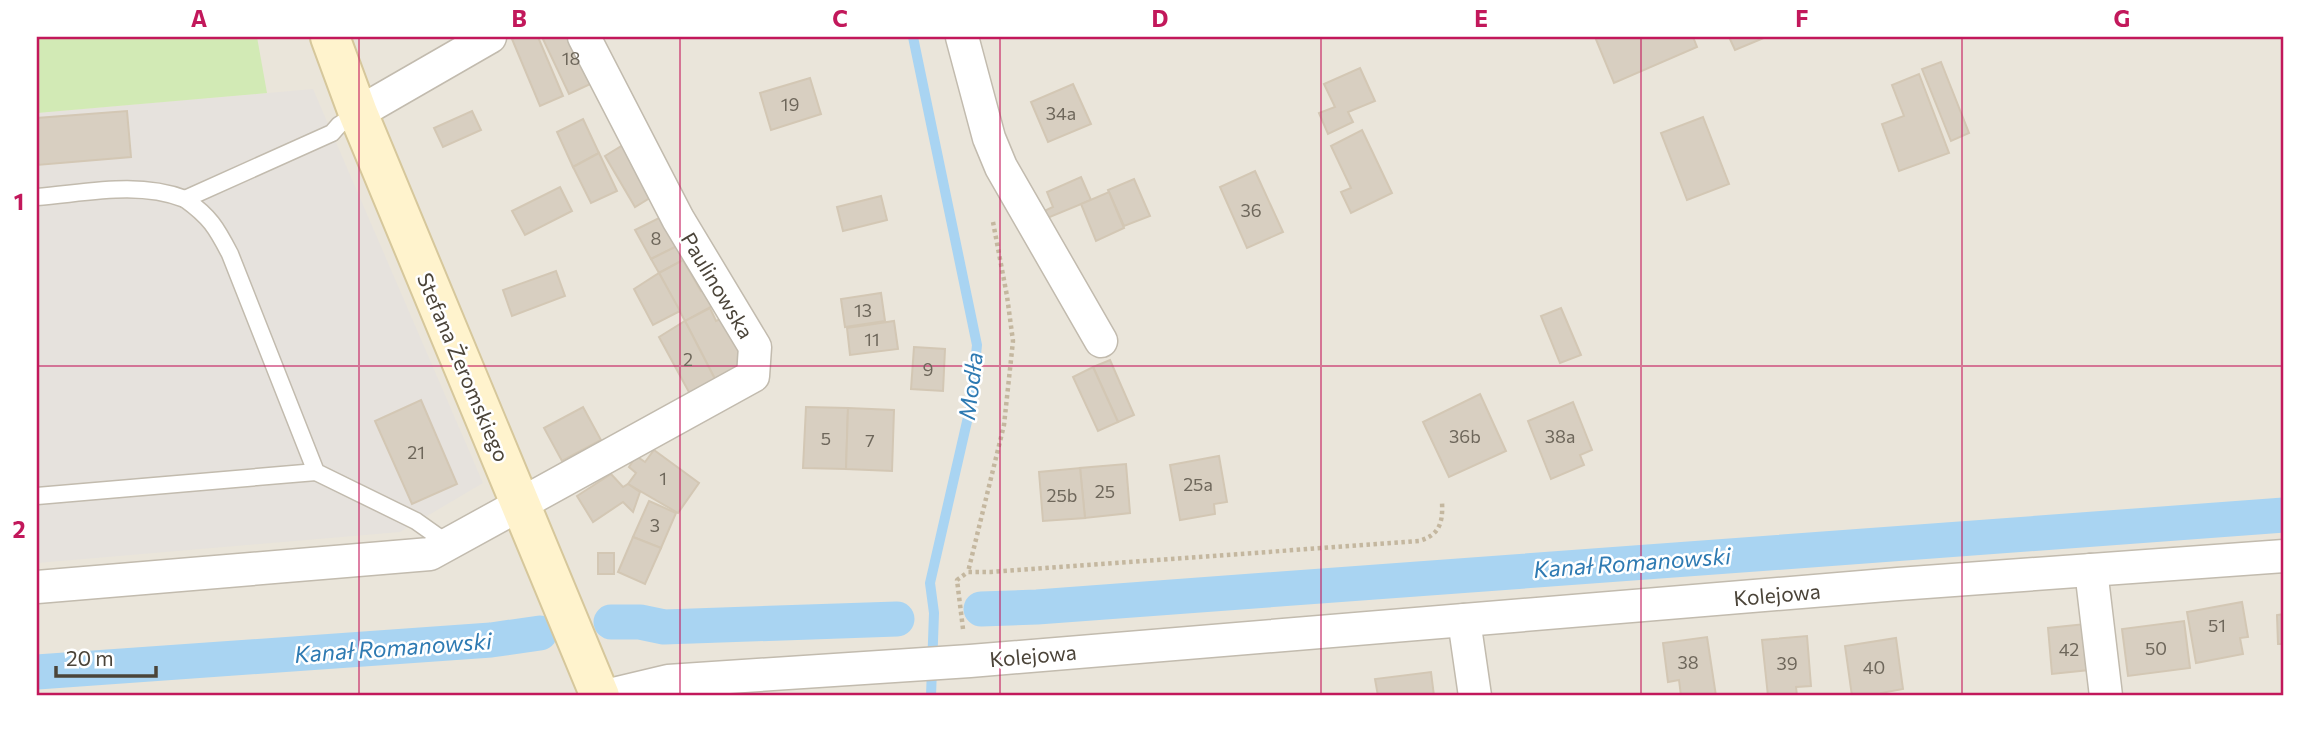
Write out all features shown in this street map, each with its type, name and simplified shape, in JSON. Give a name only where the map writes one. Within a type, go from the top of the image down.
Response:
[{"type":"street","name":"Stefana Żeromskiego","points":[[330,37],[358,113],[602,696]]},
{"type":"street","name":"Paulinowska","points":[[521,503],[753,376],[755,347],[678,219],[584,37]]},
{"type":"street","points":[[962,37],[989,138],[1000,167],[1101,341]]},
{"type":"street","points":[[358,113],[485,38]]},
{"type":"street","points":[[37,587],[430,554],[521,503]]},
{"type":"street","name":"Kolejowa","points":[[602,696],[668,681],[901,665],[967,650],[1464,620],[2284,556]]},
{"type":"street","points":[[2091,570],[2106,696]]},
{"type":"street","points":[[1464,620],[1475,696]]},
{"type":"lane","points":[[185,200],[332,133],[358,113]]},
{"type":"lane","points":[[37,197],[126,189],[163,191],[185,200],[204,213],[216,228],[230,254],[316,472]]},
{"type":"lane","points":[[37,496],[316,472],[416,521],[447,543]]},
{"type":"path","points":[[968,572],[1004,425],[1013,341],[992,218]]},
{"type":"path","points":[[967,650],[957,580],[968,572],[1419,541],[1429,538],[1438,530],[1443,519],[1442,502]]},
{"type":"shaded area","points":[[37,37],[2284,37],[2284,696],[37,696]]},
{"type":"shaded area","points":[[313,89],[483,483],[400,532],[37,563],[37,113]]},
{"type":"green space","points":[[37,37],[257,37],[267,93],[37,113]]},
{"type":"building","points":[[538,37],[563,96],[540,106],[512,39]]},
{"type":"building","points":[[542,37],[579,37],[599,80],[569,94]]},
{"type":"building","points":[[1595,37],[1693,37],[1697,47],[1614,83]]},
{"type":"building","points":[[1729,37],[1766,37],[1735,50]]},
{"type":"building","points":[[1941,62],[1969,133],[1951,141],[1922,69]]},
{"type":"building","points":[[1360,68],[1375,101],[1348,112],[1353,122],[1328,134],[1319,113],[1335,107],[1324,84]]},
{"type":"building","points":[[1919,74],[1949,153],[1899,171],[1882,124],[1904,116],[1892,85]]},
{"type":"building","points":[[810,78],[821,114],[771,130],[760,93]]},
{"type":"building","points":[[1073,84],[1091,124],[1048,142],[1031,102]]},
{"type":"building","points":[[127,111],[131,157],[37,165],[37,118]]},
{"type":"building","points":[[472,111],[481,130],[443,147],[434,128]]},
{"type":"building","points":[[1703,117],[1729,184],[1687,200],[1661,133]]},
{"type":"building","points":[[583,119],[599,153],[573,167],[557,132]]},
{"type":"building","points":[[1362,130],[1392,193],[1351,213],[1341,192],[1351,188],[1331,146]]},
{"type":"building","points":[[628,142],[658,193],[635,207],[605,156]]},
{"type":"building","points":[[599,153],[617,191],[591,203],[573,167]]},
{"type":"building","points":[[1255,171],[1283,232],[1247,248],[1220,187]]},
{"type":"building","points":[[1081,177],[1091,200],[1045,219],[1042,212],[1053,207],[1047,192]]},
{"type":"building","points":[[1134,179],[1150,216],[1124,226],[1108,190]]},
{"type":"building","points":[[560,187],[572,211],[525,235],[512,211]]},
{"type":"building","points":[[1109,192],[1124,228],[1096,241],[1081,204]]},
{"type":"building","points":[[881,196],[887,220],[843,231],[837,207]]},
{"type":"building","points":[[663,216],[677,246],[651,259],[635,230]]},
{"type":"building","points":[[677,246],[683,260],[659,273],[651,259]]},
{"type":"building","points":[[683,260],[701,291],[712,284],[721,301],[685,321],[659,273]]},
{"type":"building","points":[[556,271],[565,296],[512,316],[503,290]]},
{"type":"building","points":[[659,273],[680,311],[653,325],[634,289]]},
{"type":"building","points":[[881,293],[885,321],[845,327],[841,299]]},
{"type":"building","points":[[710,308],[716,321],[725,317],[744,361],[741,369],[716,381],[685,321]]},
{"type":"building","points":[[1561,308],[1581,355],[1560,363],[1541,316]]},
{"type":"building","points":[[685,321],[716,381],[690,394],[659,337]]},
{"type":"building","points":[[894,321],[898,349],[850,355],[847,328]]},
{"type":"building","points":[[914,347],[945,349],[943,391],[911,389]]},
{"type":"building","points":[[1110,360],[1134,415],[1118,422],[1093,367]]},
{"type":"building","points":[[1093,367],[1118,422],[1098,431],[1073,377]]},
{"type":"building","points":[[1480,394],[1506,451],[1449,477],[1423,422]]},
{"type":"building","points":[[421,400],[457,484],[412,504],[375,421]]},
{"type":"building","points":[[1573,402],[1592,450],[1580,455],[1584,465],[1551,479],[1528,421]]},
{"type":"building","points":[[583,407],[601,440],[562,461],[544,428]]},
{"type":"building","points":[[806,407],[848,408],[846,469],[803,468]]},
{"type":"building","points":[[848,408],[894,410],[892,471],[846,469]]},
{"type":"building","points":[[654,450],[699,483],[678,513],[628,484],[636,473],[629,467],[636,456],[645,462]]},
{"type":"building","points":[[1219,456],[1227,502],[1214,504],[1215,514],[1180,520],[1170,465]]},
{"type":"building","points":[[1126,464],[1130,513],[1085,518],[1080,468]]},
{"type":"building","points":[[1080,468],[1085,518],[1043,521],[1039,472]]},
{"type":"building","points":[[611,474],[623,487],[628,484],[640,492],[633,512],[623,502],[593,522],[577,496]]},
{"type":"building","points":[[649,501],[676,513],[661,548],[633,537]]},
{"type":"building","points":[[633,537],[661,548],[645,584],[618,572]]},
{"type":"building","points":[[598,553],[614,553],[614,574],[598,574]]},
{"type":"building","points":[[2242,602],[2248,637],[2240,638],[2243,654],[2196,663],[2187,612]]},
{"type":"building","points":[[2284,614],[2284,644],[2278,644],[2277,615]]},
{"type":"building","points":[[2184,621],[2190,668],[2128,676],[2122,629]]},
{"type":"building","points":[[2085,624],[2089,670],[2052,674],[2048,628]]},
{"type":"building","points":[[1807,636],[1811,686],[1796,687],[1797,696],[1768,696],[1762,640]]},
{"type":"building","points":[[1707,637],[1716,696],[1681,696],[1679,680],[1668,682],[1663,643]]},
{"type":"building","points":[[1896,638],[1903,689],[1881,693],[1881,696],[1852,696],[1845,646]]},
{"type":"building","points":[[1431,672],[1434,696],[1378,696],[1375,679]]},
{"type":"waterway","name":"Modła","points":[[913,37],[977,345],[971,404],[930,583],[934,613],[931,696]]},
{"type":"waterway","name":"Kanał Romanowski","points":[[981,609],[2284,515]]},
{"type":"waterway","name":"Kanał Romanowski","points":[[611,622],[640,622],[664,627],[897,619]]},
{"type":"waterway","name":"Kanał Romanowski","points":[[37,672],[491,640],[540,633]]}]
